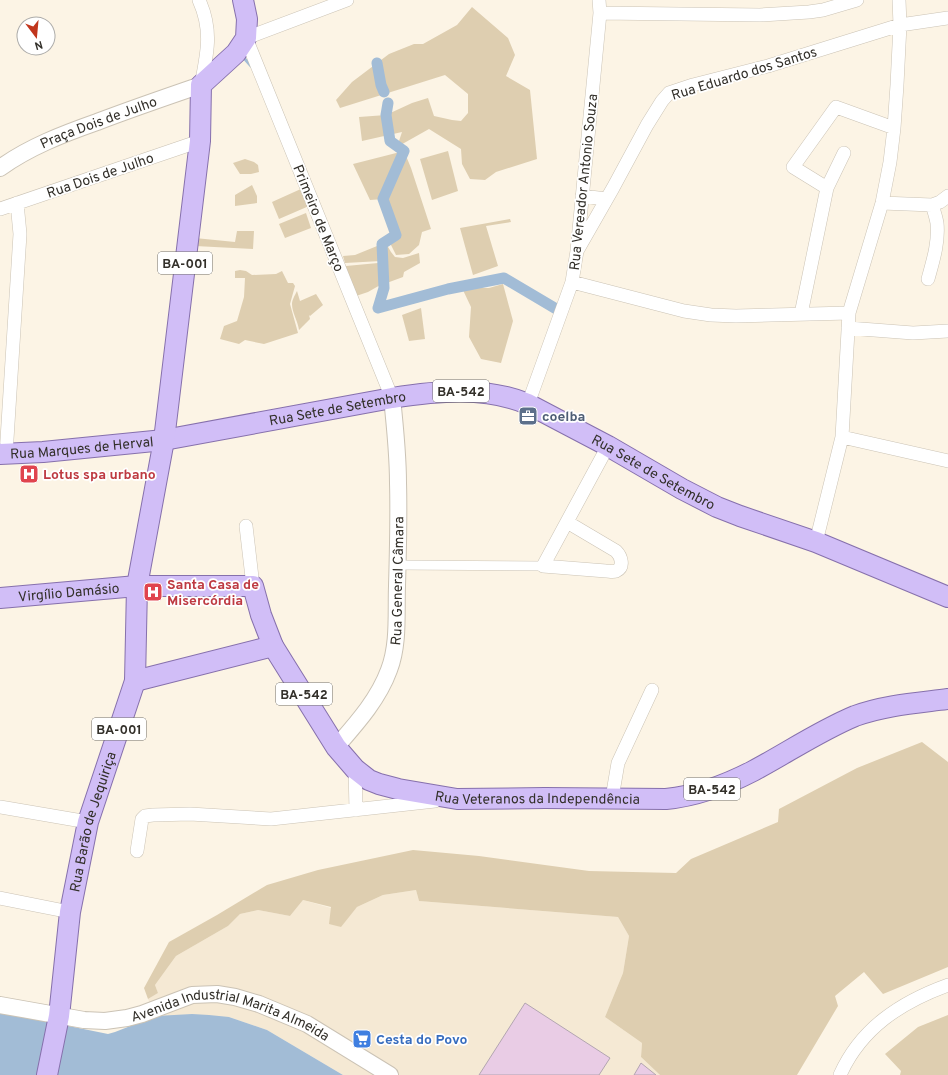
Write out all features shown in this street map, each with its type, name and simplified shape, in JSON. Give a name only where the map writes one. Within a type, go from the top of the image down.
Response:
[{"type":"main road","points":[[201,86],[236,53],[246,38],[247,19],[243,0]]},
{"type":"main road","name":"BA-001","points":[[164,440],[200,141],[201,86]]},
{"type":"main road","name":"Rua Sete de Setembro","points":[[164,440],[392,398],[440,392],[492,393],[528,404],[608,446],[682,489],[717,507],[816,542],[948,597]]},
{"type":"main road","name":"Rua Marques de Herval","points":[[3,454],[43,452],[164,440]]},
{"type":"main road","name":"Rua Barão de Jequiriça","points":[[59,1020],[70,912],[88,822],[136,681],[137,586],[164,440]]},
{"type":"main road","name":"Virgílio Damásio","points":[[0,598],[137,586],[253,586]]},
{"type":"main road","points":[[136,681],[274,646],[261,615],[253,586]]},
{"type":"main road","name":"BA-542","points":[[274,646],[336,747],[355,769],[369,780],[379,784],[398,789],[457,799]]},
{"type":"main road","name":"Rua Veteranos da Independência","points":[[457,799],[682,798],[717,787],[752,772],[823,732],[855,716],[894,706],[948,699]]},
{"type":"main road","name":"BA-001","points":[[46,1075],[59,1020]]},
{"type":"street","name":"BA-001","points":[[199,0],[207,23],[208,41],[207,57],[201,86]]},
{"type":"street","points":[[246,38],[347,0]]},
{"type":"street","name":"Rua Vereador Antonio Souza","points":[[528,404],[572,282],[577,251],[600,13],[599,0]]},
{"type":"street","points":[[600,13],[760,15],[823,10],[857,0]]},
{"type":"street","points":[[816,542],[842,437],[849,313],[882,203],[888,170],[898,85],[900,25],[899,0]]},
{"type":"street","name":"Rua Eduardo dos Santos","points":[[577,251],[647,125],[662,101],[669,94],[693,85],[768,66],[900,25],[948,18]]},
{"type":"street","name":"Primeiro de Março","points":[[246,38],[392,398]]},
{"type":"street","name":"Praça Dois de Julho","points":[[0,168],[30,150],[56,137],[201,86]]},
{"type":"street","points":[[827,188],[793,167],[836,107],[894,128]]},
{"type":"street","name":"Rua Dois de Julho","points":[[0,209],[200,141]]},
{"type":"street","points":[[801,314],[827,188],[844,152]]},
{"type":"street","points":[[582,196],[606,200]]},
{"type":"street","points":[[882,203],[932,205],[940,202],[948,196]]},
{"type":"street","points":[[3,454],[20,234],[17,203]]},
{"type":"street","points":[[928,279],[935,252],[937,235],[937,222],[932,205]]},
{"type":"street","points":[[572,282],[684,311],[711,315],[736,316],[849,313]]},
{"type":"street","points":[[848,328],[913,333],[948,331]]},
{"type":"street","name":"Rua General Câmara","points":[[336,747],[372,702],[384,681],[389,669],[396,642],[398,482],[397,445],[392,398]]},
{"type":"street","points":[[842,437],[948,461]]},
{"type":"street","points":[[544,566],[608,446]]},
{"type":"street","points":[[397,565],[544,566],[606,571],[616,570],[620,567],[620,556],[616,551],[567,522]]},
{"type":"street","points":[[246,526],[253,586]]},
{"type":"street","points":[[612,798],[618,763],[652,690]]},
{"type":"street","points":[[355,769],[356,810]]},
{"type":"street","name":"Rua Veteranos da Independência","points":[[137,851],[142,819],[145,816],[152,814],[190,814],[271,819],[457,799]]},
{"type":"street","points":[[0,807],[88,822]]},
{"type":"street","points":[[0,898],[70,912]]},
{"type":"street","points":[[840,1075],[850,1056],[864,1038],[877,1025],[907,1003],[948,985]]},
{"type":"street","name":"Avenida Industrial Marita Almeida","points":[[0,1005],[59,1020],[105,1021],[142,1014],[192,995],[217,994],[235,997],[259,1004],[307,1024],[390,1075]]},
{"type":"shaded area","points":[[472,7],[508,38],[515,55],[506,76],[530,90],[537,159],[496,172],[485,180],[470,179],[462,164],[461,149],[429,129],[397,147],[402,132],[362,141],[359,117],[386,115],[412,103],[428,98],[434,116],[461,121],[468,113],[468,94],[445,75],[340,108],[336,100],[352,82],[389,54],[414,44],[423,44],[457,25]]},
{"type":"shaded area","points":[[404,151],[431,229],[422,232],[419,245],[409,254],[396,255],[387,237],[396,235],[394,224],[384,199],[370,200],[353,164]]},
{"type":"shaded area","points":[[448,151],[458,191],[432,200],[420,159]]},
{"type":"shaded area","points":[[245,159],[258,165],[259,172],[240,174],[233,163]]},
{"type":"shaded area","points":[[252,185],[257,196],[257,203],[235,206],[235,195]]},
{"type":"shaded area","points":[[303,188],[309,206],[279,219],[272,202]]},
{"type":"shaded area","points":[[306,213],[311,228],[285,238],[279,224]]},
{"type":"shaded area","points":[[510,219],[511,222],[486,226],[498,266],[473,275],[460,228]]},
{"type":"shaded area","points":[[237,231],[254,231],[253,249],[195,246],[195,238],[235,242]]},
{"type":"shaded area","points":[[384,240],[395,257],[403,258],[419,253],[420,263],[404,272],[403,277],[384,284],[382,265],[385,258],[383,244]]},
{"type":"shaded area","points":[[382,244],[384,254],[381,261],[345,263],[343,256],[355,255]]},
{"type":"shaded area","points":[[378,263],[382,284],[368,292],[353,297],[343,271],[346,266]]},
{"type":"shaded area","points":[[235,271],[246,271],[252,275],[276,274],[282,271],[288,283],[293,283],[295,286],[290,304],[298,333],[264,344],[245,340],[239,344],[220,339],[224,326],[237,321],[244,297],[245,278],[235,278]]},
{"type":"shaded area","points":[[503,284],[513,321],[501,363],[481,359],[469,337],[471,307],[462,288],[489,288]]},
{"type":"shaded area","points":[[297,291],[300,301],[316,294],[323,305],[310,316],[309,315],[310,319],[299,330],[292,304]]},
{"type":"shaded area","points":[[421,308],[425,339],[409,341],[402,315]]},
{"type":"shaded area","points":[[922,742],[948,762],[948,967],[883,994],[864,972],[835,996],[838,1006],[797,1075],[660,1075],[641,1057],[642,1043],[605,1017],[623,973],[629,936],[618,917],[419,901],[416,890],[383,895],[357,907],[341,927],[329,924],[331,907],[303,900],[290,916],[258,910],[240,914],[228,926],[176,956],[155,985],[158,993],[148,999],[144,988],[169,942],[267,885],[318,870],[413,850],[479,856],[589,871],[676,873],[691,859],[778,822],[779,809],[857,768]]},
{"type":"shaded area","points":[[416,890],[419,901],[618,917],[629,936],[623,973],[605,1017],[642,1043],[641,1057],[660,1075],[343,1075],[267,1030],[229,1017],[156,1016],[148,999],[158,993],[155,985],[176,956],[228,926],[240,914],[258,910],[290,916],[303,900],[331,908],[340,927],[357,907],[383,895]]},
{"type":"shaded area","points":[[948,1015],[948,1075],[900,1075],[901,1071],[885,1054],[918,1027]]},
{"type":"water","points":[[0,1012],[108,1034],[156,1016],[192,1014],[229,1017],[267,1030],[343,1075],[0,1075]]},
{"type":"building","points":[[525,1003],[610,1058],[599,1075],[479,1075]]},
{"type":"building","points":[[641,1063],[656,1075],[634,1075]]},
{"type":"waterway","points":[[243,57],[251,66]]},
{"type":"waterway","points":[[377,63],[381,85],[384,92]]},
{"type":"waterway","points":[[378,308],[384,288],[382,244],[396,235],[383,199],[404,151],[390,141],[386,115],[388,103]]},
{"type":"waterway","points":[[378,308],[448,289],[504,278],[558,310]]},
{"type":"place","name":"coelba","points":[[528,416]]},
{"type":"place","name":"Lotus spa urbano","points":[[29,474]]},
{"type":"place","name":"Santa Casa de Misercórdia","points":[[153,592]]},
{"type":"place","name":"Cesta do Povo","points":[[362,1039]]}]
